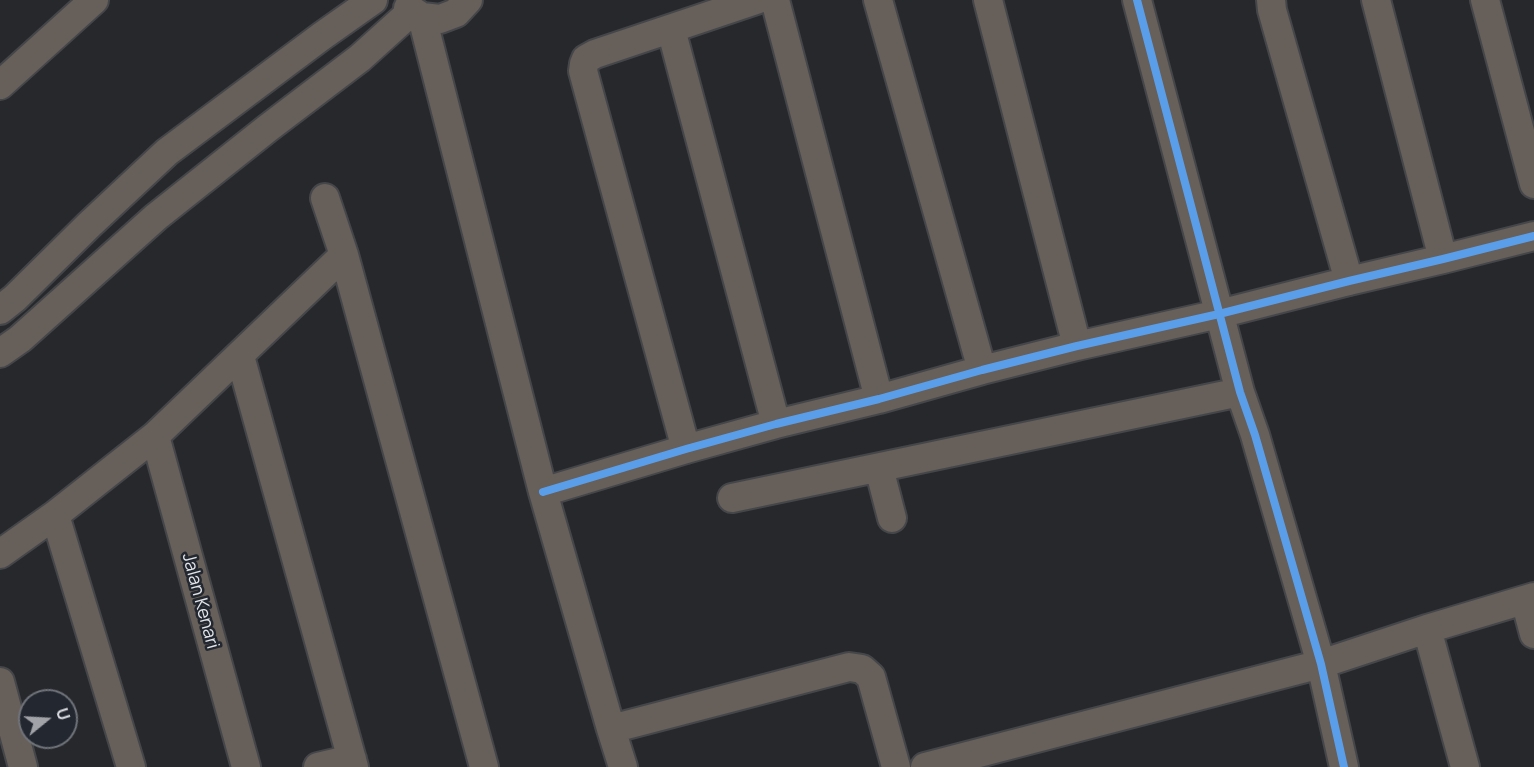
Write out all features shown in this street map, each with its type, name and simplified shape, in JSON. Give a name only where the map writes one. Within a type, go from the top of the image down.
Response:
[{"type":"street","points":[[0,85],[94,0]]},
{"type":"street","points":[[0,310],[167,152],[373,0]]},
{"type":"street","points":[[412,9],[440,19],[456,13],[468,0]]},
{"type":"street","points":[[686,449],[583,71],[586,59],[595,54],[756,0]]},
{"type":"street","points":[[775,0],[879,399]]},
{"type":"street","points":[[878,0],[982,370]]},
{"type":"street","points":[[988,0],[1077,346]]},
{"type":"street","points":[[1137,0],[1240,392],[1255,435],[1321,664],[1344,767]]},
{"type":"street","points":[[1271,0],[1349,281]]},
{"type":"street","points":[[1376,0],[1443,260]]},
{"type":"street","points":[[1485,0],[1534,184]]},
{"type":"street","points":[[0,353],[20,339],[156,217],[360,58],[412,9]]},
{"type":"street","points":[[412,9],[543,492],[623,767]]},
{"type":"street","points":[[671,29],[776,424]]},
{"type":"street","points":[[324,198],[345,255],[484,767]]},
{"type":"street","points":[[543,492],[686,449],[982,370],[1443,260],[1534,236]]},
{"type":"street","points":[[0,554],[55,515],[155,436],[345,255]]},
{"type":"street","points":[[240,356],[353,763],[318,767]]},
{"type":"street","points":[[732,498],[1240,392]]},
{"type":"street","name":"Jalan Kenari","points":[[155,436],[246,767]]},
{"type":"street","points":[[879,468],[892,518]]},
{"type":"street","points":[[55,515],[131,767]]},
{"type":"street","points":[[926,767],[1321,664],[1427,629],[1530,599],[1534,634]]},
{"type":"street","points":[[1427,629],[1465,767]]},
{"type":"street","points":[[611,729],[849,667],[862,669],[871,677],[896,767]]},
{"type":"street","points":[[0,682],[23,767]]},
{"type":"cycle path","points":[[1137,0],[1240,392],[1255,435],[1321,664],[1344,767]]},
{"type":"cycle path","points":[[543,492],[686,449],[982,370],[1534,236]]}]
